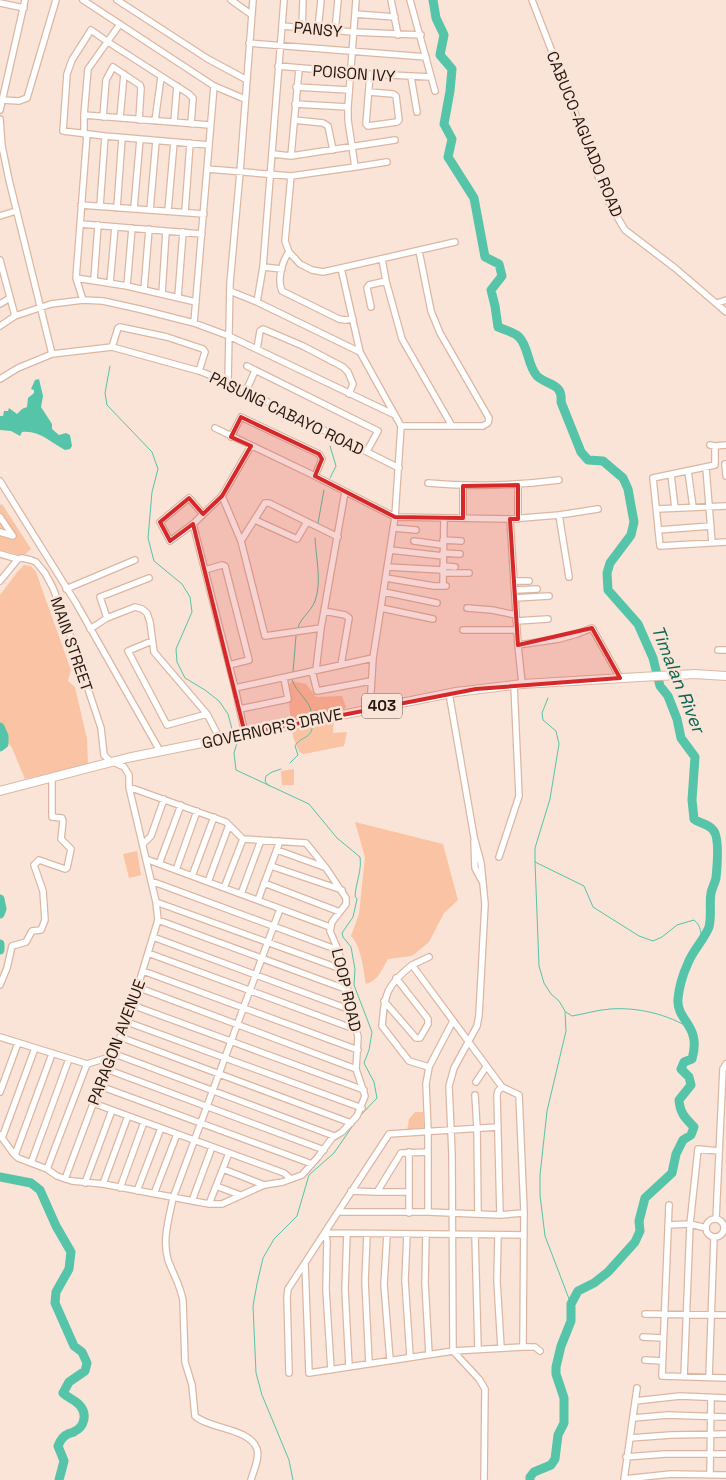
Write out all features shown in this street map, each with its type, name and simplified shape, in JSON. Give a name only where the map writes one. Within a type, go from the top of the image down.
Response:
[{"type":"main road","name":"GOVERNOR'S DRIVE","points":[[0,791],[113,761],[449,693],[518,684],[662,675],[695,674],[726,676]]},
{"type":"street","points":[[0,110],[26,0]]},
{"type":"street","points":[[2,100],[19,101],[27,98],[56,0]]},
{"type":"street","points":[[83,0],[214,86],[245,99]]},
{"type":"street","points":[[117,0],[208,59],[247,80]]},
{"type":"street","points":[[231,0],[252,15]]},
{"type":"street","points":[[228,382],[230,290],[253,0]]},
{"type":"street","points":[[257,302],[263,267],[284,0]]},
{"type":"street","points":[[302,28],[304,0]]},
{"type":"street","points":[[318,29],[321,0]]},
{"type":"street","points":[[335,31],[338,0]]},
{"type":"street","points":[[355,167],[348,120],[348,107],[356,0]]},
{"type":"street","points":[[391,0],[398,34]]},
{"type":"street","points":[[410,0],[435,91]]},
{"type":"street","name":"CABUCO-AGUADO ROAD","points":[[532,0],[568,92],[595,169],[610,205],[625,230],[675,268],[726,312]]},
{"type":"street","points":[[0,3],[24,8]]},
{"type":"street","points":[[355,14],[396,17]]},
{"type":"street","points":[[83,300],[76,278],[86,134],[84,115],[86,77],[88,69],[120,24]]},
{"type":"street","name":"PANSY","points":[[282,26],[335,31],[421,35]]},
{"type":"street","points":[[191,124],[193,98],[91,30],[72,60],[67,74],[63,131],[209,145]]},
{"type":"street","points":[[249,43],[426,57]]},
{"type":"street","name":"POISON IVY","points":[[278,66],[431,77]]},
{"type":"street","points":[[103,117],[106,80],[113,67],[140,85],[139,120]]},
{"type":"street","points":[[292,156],[296,87],[299,69]]},
{"type":"street","points":[[120,118],[124,74]]},
{"type":"street","points":[[369,92],[393,94],[396,96],[399,120],[397,122],[368,126],[366,124],[370,74]]},
{"type":"street","points":[[155,121],[160,77]]},
{"type":"street","points":[[412,77],[417,112]]},
{"type":"street","points":[[174,122],[177,86]]},
{"type":"street","points":[[194,323],[214,86]]},
{"type":"street","points":[[296,87],[349,90]]},
{"type":"street","points":[[295,104],[348,107]]},
{"type":"street","points":[[84,115],[210,124]]},
{"type":"street","points":[[0,119],[2,146],[16,212],[52,354]]},
{"type":"street","points":[[294,120],[323,123],[328,126],[333,150]]},
{"type":"street","points":[[100,206],[104,136]]},
{"type":"street","points":[[117,208],[122,138]]},
{"type":"street","points":[[134,208],[140,139]]},
{"type":"street","points":[[273,154],[292,156],[395,140]]},
{"type":"street","points":[[150,210],[156,141]]},
{"type":"street","points":[[168,211],[174,142]]},
{"type":"street","points":[[185,212],[190,143]]},
{"type":"street","points":[[207,169],[291,176],[387,162]]},
{"type":"street","points":[[291,176],[285,241],[289,252],[300,264],[312,270],[323,272],[455,242]]},
{"type":"street","points":[[81,205],[204,214]]},
{"type":"street","points":[[0,216],[16,212]]},
{"type":"street","points":[[81,224],[202,234]]},
{"type":"street","points":[[94,280],[98,225]]},
{"type":"street","points":[[110,283],[115,227]]},
{"type":"street","points":[[128,286],[132,228]]},
{"type":"street","points":[[144,290],[149,229]]},
{"type":"street","points":[[162,294],[166,231]]},
{"type":"street","points":[[178,297],[183,232]]},
{"type":"street","points":[[401,426],[483,426],[488,423],[489,418],[440,334],[431,311],[419,251]]},
{"type":"street","points":[[289,252],[284,258],[282,269],[280,286],[282,291],[339,319],[352,318]]},
{"type":"street","points":[[382,259],[402,340],[452,426]]},
{"type":"street","points":[[0,260],[15,316]]},
{"type":"street","points":[[263,267],[282,269]]},
{"type":"street","points":[[342,268],[360,352],[401,426],[395,517],[373,658],[370,708]]},
{"type":"street","points":[[76,278],[128,286],[196,302]]},
{"type":"street","points":[[371,307],[367,288],[369,285],[386,280]]},
{"type":"street","points":[[230,290],[360,352]]},
{"type":"street","points":[[0,304],[10,298]]},
{"type":"street","points":[[0,326],[15,316],[51,304],[83,300],[103,301],[194,323],[229,336],[395,415]]},
{"type":"street","points":[[717,303],[726,300]]},
{"type":"street","points":[[112,348],[118,328],[120,327],[168,337],[203,349],[205,352],[199,371]]},
{"type":"street","points":[[257,349],[260,331],[263,329],[303,346],[343,366],[353,384],[349,394]]},
{"type":"street","name":"PASUNG CABAYO ROAD","points":[[0,379],[18,368],[52,354],[112,348],[199,371],[228,382],[399,468]]},
{"type":"street","points":[[247,366],[378,431],[368,452]]},
{"type":"street","points":[[246,391],[255,371]]},
{"type":"street","points":[[231,437],[240,417],[319,454],[322,459],[315,476]]},
{"type":"street","points":[[215,428],[395,517],[518,519],[598,509]]},
{"type":"street","points":[[202,514],[189,498],[160,522],[170,541],[192,524],[222,496],[251,446]]},
{"type":"street","points":[[715,465],[713,446],[726,446]]},
{"type":"street","points":[[726,476],[725,464],[653,478],[660,546],[726,542]]},
{"type":"street","points":[[706,468],[712,543]]},
{"type":"street","points":[[688,471],[693,508]]},
{"type":"street","points":[[671,475],[675,508]]},
{"type":"street","points":[[428,483],[463,486],[518,485],[560,480]]},
{"type":"street","points":[[0,481],[90,629],[160,751]]},
{"type":"street","points":[[518,485],[518,519]]},
{"type":"street","points":[[463,486],[463,518]]},
{"type":"street","points":[[345,492],[314,671],[317,691],[371,681]]},
{"type":"street","points":[[222,496],[241,541],[265,636],[321,628]]},
{"type":"street","points":[[241,541],[265,503],[269,503],[338,537]]},
{"type":"street","points":[[656,509],[726,506]]},
{"type":"street","points":[[560,515],[569,577]]},
{"type":"street","points":[[0,532],[13,536],[2,516]]},
{"type":"street","points":[[386,578],[444,586],[444,518]]},
{"type":"street","points":[[499,856],[519,796],[518,645],[510,519]]},
{"type":"street","points":[[255,520],[297,539],[307,522]]},
{"type":"street","points":[[192,524],[235,688],[245,734]]},
{"type":"street","points":[[658,530],[711,526]]},
{"type":"street","points":[[393,528],[416,530]]},
{"type":"street","points":[[414,541],[443,543],[461,541]]},
{"type":"street","points":[[390,550],[460,554]]},
{"type":"street","name":"MAIN STREET","points":[[0,554],[18,559],[27,558],[36,562],[45,573],[53,588],[101,728],[104,755]]},
{"type":"street","points":[[0,581],[3,573],[18,559]]},
{"type":"street","points":[[66,589],[135,560]]},
{"type":"street","points":[[204,570],[222,565],[225,566],[249,660],[229,665]]},
{"type":"street","points":[[387,567],[469,573]]},
{"type":"street","points":[[443,570],[455,567]]},
{"type":"street","points":[[107,618],[100,597],[149,578]]},
{"type":"street","points":[[514,581],[529,581]]},
{"type":"street","points":[[514,590],[537,589]]},
{"type":"street","points":[[384,592],[437,603]]},
{"type":"street","points":[[515,598],[549,596]]},
{"type":"street","points":[[90,629],[107,618],[135,607],[147,613],[154,652],[207,714],[220,739]]},
{"type":"street","points":[[381,608],[433,619]]},
{"type":"street","points":[[467,608],[492,610],[516,618],[548,619]]},
{"type":"street","points":[[324,611],[345,615],[349,618],[341,665]]},
{"type":"street","points":[[518,645],[558,639],[592,628],[620,678]]},
{"type":"street","points":[[463,630],[517,630]]},
{"type":"street","points":[[152,641],[128,650],[167,725],[207,714]]},
{"type":"street","points":[[718,650],[726,650]]},
{"type":"street","points":[[235,688],[373,658]]},
{"type":"street","points":[[240,709],[288,700],[284,678]]},
{"type":"street","points":[[449,693],[474,836],[475,868],[482,881],[485,904],[477,1026],[454,1068],[449,1086],[452,1154],[453,1351],[479,1379],[485,1389],[484,1480]]},
{"type":"street","points":[[104,755],[106,758],[124,767],[127,758]]},
{"type":"street","points":[[89,767],[101,763],[104,755]]},
{"type":"street","name":"PARAGON AVENUE","points":[[65,1179],[106,1069],[127,1022],[158,920],[152,881],[129,786],[129,775],[124,767]]},
{"type":"street","points":[[0,985],[7,968],[12,946],[26,942],[32,931],[41,930],[45,920],[43,891],[34,865],[39,860],[65,869],[67,868],[71,849],[61,840],[62,818],[52,817],[52,777]]},
{"type":"street","points":[[129,786],[226,822],[243,839],[306,843],[342,890]]},
{"type":"street","points":[[143,844],[151,836],[164,799]]},
{"type":"street","points":[[159,864],[181,805]]},
{"type":"street","points":[[176,870],[197,811]]},
{"type":"street","points":[[192,876],[214,817]]},
{"type":"street","points":[[208,882],[229,825]]},
{"type":"street","points":[[224,888],[243,839]]},
{"type":"street","points":[[241,894],[261,840]]},
{"type":"street","points":[[258,900],[280,841]]},
{"type":"street","points":[[276,850],[326,868]]},
{"type":"street","points":[[146,859],[330,927]]},
{"type":"street","points":[[271,866],[342,890]]},
{"type":"street","points":[[152,881],[338,950]]},
{"type":"street","points":[[264,883],[340,912]]},
{"type":"street","name":"LOOP ROAD","points":[[1,1136],[15,1155],[65,1179],[103,1184],[209,1204],[222,1204],[264,1185],[301,1176],[334,1136],[342,1132],[351,1123],[362,1108],[365,1098],[356,1069],[358,1050],[357,1030],[351,1010],[344,970],[330,931],[330,927],[346,904],[346,898],[342,890]]},
{"type":"street","points":[[156,902],[344,970]]},
{"type":"street","points":[[251,1480],[257,1458],[257,1449],[251,1441],[237,1432],[200,1421],[195,1416],[192,1385],[185,1362],[182,1291],[168,1258],[166,1234],[173,1198],[280,909]]},
{"type":"street","points":[[158,920],[348,990]]},
{"type":"street","points":[[153,937],[351,1010]]},
{"type":"street","points":[[148,953],[357,1030]]},
{"type":"street","points":[[428,1067],[409,1061],[382,1026],[384,1001],[396,978],[412,965],[429,957]]},
{"type":"street","points":[[412,965],[502,1087],[518,1093],[520,1097],[524,1211],[523,1347]]},
{"type":"street","points":[[143,971],[358,1050]]},
{"type":"street","points":[[384,1001],[416,1038],[420,1038],[428,1024],[428,1019],[396,978]]},
{"type":"street","points":[[137,987],[356,1069]]},
{"type":"street","points":[[132,1005],[364,1090]]},
{"type":"street","points":[[428,1212],[426,1084],[428,1067],[453,1021]]},
{"type":"street","points":[[127,1022],[362,1108]]},
{"type":"street","points":[[0,1037],[87,1064],[112,1055],[213,1090],[334,1136]]},
{"type":"street","points":[[120,1037],[351,1123]]},
{"type":"street","points":[[0,1092],[18,1043]]},
{"type":"street","points":[[1,1136],[35,1048]]},
{"type":"street","points":[[15,1155],[52,1054]]},
{"type":"street","points":[[31,1163],[69,1058]]},
{"type":"street","points":[[47,1169],[87,1064]]},
{"type":"street","points":[[716,1219],[719,1151],[723,1117],[723,1069],[726,1064]]},
{"type":"street","points":[[476,1082],[486,1067]]},
{"type":"street","points":[[106,1069],[324,1150]]},
{"type":"street","points":[[100,1086],[312,1164]]},
{"type":"street","points":[[500,1215],[498,1091],[502,1087]]},
{"type":"street","points":[[475,1094],[478,1214]]},
{"type":"street","points":[[93,1103],[284,1173],[291,1179]]},
{"type":"street","points":[[85,1183],[112,1110]]},
{"type":"street","points":[[103,1184],[128,1116]]},
{"type":"street","points":[[120,1188],[144,1122]]},
{"type":"street","points":[[289,1373],[286,1297],[288,1289],[389,1134],[498,1127]]},
{"type":"street","points":[[137,1191],[161,1128]]},
{"type":"street","points":[[154,1194],[177,1134]]},
{"type":"street","points":[[192,1201],[212,1146]]},
{"type":"street","points":[[684,1377],[690,1224],[698,1149],[719,1151]]},
{"type":"street","points":[[377,1192],[398,1156],[403,1152],[428,1152]]},
{"type":"street","points":[[409,1213],[410,1152]]},
{"type":"street","points":[[209,1204],[229,1153]]},
{"type":"street","points":[[222,1169],[264,1185]]},
{"type":"street","points":[[216,1186],[240,1195]]},
{"type":"street","points":[[351,1191],[408,1192]]},
{"type":"street","points":[[668,1205],[662,1376],[726,1378]]},
{"type":"street","points":[[338,1212],[520,1215],[524,1211]]},
{"type":"street","points":[[711,1219],[716,1219],[720,1220],[725,1228],[723,1233],[714,1237],[710,1236],[706,1228],[707,1223],[711,1219]]},
{"type":"street","points":[[668,1225],[690,1224],[706,1228]]},
{"type":"street","points":[[325,1233],[524,1235]]},
{"type":"street","points":[[325,1233],[327,1241],[326,1289],[330,1370]]},
{"type":"street","points":[[347,1233],[345,1289],[349,1367]]},
{"type":"street","points":[[367,1234],[365,1281],[369,1364]]},
{"type":"street","points":[[387,1234],[384,1285],[390,1360]]},
{"type":"street","points":[[407,1234],[405,1280],[410,1357]]},
{"type":"street","points":[[426,1234],[425,1283],[429,1354]]},
{"type":"street","points":[[475,1234],[478,1349]]},
{"type":"street","points":[[498,1235],[497,1281],[501,1348]]},
{"type":"street","points":[[709,1378],[714,1237]]},
{"type":"street","points":[[305,1263],[310,1373],[453,1351],[523,1347],[536,1347],[540,1351]]},
{"type":"street","points":[[645,1314],[726,1315]]},
{"type":"street","points":[[643,1336],[663,1338]]},
{"type":"street","points":[[645,1360],[662,1361]]},
{"type":"street","points":[[637,1388],[624,1480],[671,1474],[726,1475]]},
{"type":"street","points":[[635,1401],[680,1396],[726,1398]]},
{"type":"street","points":[[710,1475],[711,1398]]},
{"type":"street","points":[[633,1418],[668,1415],[726,1416]]},
{"type":"street","points":[[630,1438],[726,1434]]},
{"type":"street","points":[[626,1457],[665,1454],[726,1454]]},
{"type":"highlighted area","points":[[241,417],[319,454],[322,459],[315,476],[395,517],[463,518],[463,486],[518,485],[518,519],[510,519],[518,645],[592,628],[620,678],[476,689],[245,734],[193,524],[170,541],[160,522],[189,498],[203,514],[222,496],[251,446],[231,437]]},
{"type":"shaded area","points":[[2,504],[31,549],[23,556],[0,550],[0,505]]},
{"type":"shaded area","points":[[24,565],[31,566],[36,572],[71,670],[68,681],[75,687],[87,739],[88,764],[25,779],[12,748],[0,727],[0,595]]},
{"type":"shaded area","points":[[292,681],[306,684],[316,697],[342,696],[346,707],[334,720],[333,733],[347,732],[344,746],[304,754],[299,752],[293,737],[287,687]]},
{"type":"shaded area","points":[[294,769],[294,785],[282,785],[281,771]]},
{"type":"shaded area","points":[[355,822],[443,844],[458,900],[444,913],[429,942],[412,956],[388,959],[377,977],[366,984],[358,946],[351,936],[359,914],[365,857]]},
{"type":"shaded area","points":[[137,851],[141,875],[129,878],[123,854]]},
{"type":"shaded area","points":[[415,1112],[423,1112],[424,1130],[407,1131],[409,1119]]},
{"type":"water","points":[[39,379],[43,396],[41,407],[52,424],[52,429],[59,435],[66,433],[70,435],[72,446],[70,449],[65,450],[34,433],[22,432],[20,436],[11,431],[0,430],[0,416],[3,416],[4,411],[8,411],[9,408],[17,414],[27,407],[28,398],[34,393],[34,390],[31,389],[35,380]]},
{"type":"waterway","name":"Timalan River","points":[[433,0],[436,18],[444,35],[440,55],[452,69],[444,124],[452,139],[448,157],[474,198],[485,257],[499,264],[502,276],[491,290],[498,327],[512,332],[519,337],[525,346],[531,367],[537,376],[560,391],[561,402],[581,452],[588,460],[603,461],[623,478],[628,489],[634,522],[631,535],[610,563],[607,573],[608,590],[638,624],[653,658],[660,686],[668,696],[677,719],[681,738],[695,757],[692,800],[694,819],[709,826],[717,839],[716,878],[711,893],[709,927],[686,967],[678,999],[678,1006],[694,1038],[692,1059],[684,1062],[681,1069],[689,1077],[691,1085],[679,1100],[680,1108],[694,1127],[691,1135],[683,1140],[676,1154],[672,1173],[645,1198],[639,1221],[640,1231],[635,1242],[608,1272],[594,1283],[578,1291],[571,1304],[571,1321],[561,1346],[556,1367],[556,1374],[564,1398],[564,1423],[558,1435],[555,1459],[551,1465],[534,1472],[530,1480]]},
{"type":"waterway","points":[[110,366],[105,393],[107,405],[152,452],[158,469],[152,492],[148,538],[154,561],[182,584],[190,597],[192,612],[176,649],[177,662],[185,678],[219,701],[228,714],[232,729]]},
{"type":"waterway","points":[[330,446],[336,466],[330,478]]},
{"type":"waterway","points":[[318,523],[324,490]]},
{"type":"waterway","points":[[298,628],[313,605],[317,593],[318,578],[315,538]]},
{"type":"waterway","points":[[293,672],[296,636]]},
{"type":"waterway","points":[[292,680],[311,711]]},
{"type":"waterway","points":[[548,698],[542,713],[543,720],[556,731],[559,744],[550,799],[535,848],[535,862],[584,886],[593,907],[639,936],[653,941],[662,937],[677,925],[694,920],[700,928],[701,943]]},
{"type":"waterway","points":[[290,763],[298,755],[295,746],[309,735],[312,725]]},
{"type":"waterway","points":[[0,727],[4,736],[4,744],[0,747]]},
{"type":"waterway","points":[[237,743],[234,753],[236,770],[309,804],[337,838],[360,857],[355,896],[357,899],[353,917],[342,933],[351,947],[355,969],[354,985],[372,1032],[369,1050],[364,1063],[374,1082],[377,1098],[360,1116]]},
{"type":"waterway","points":[[269,786],[265,781],[266,776],[281,769]]},
{"type":"waterway","points":[[535,862],[539,966],[544,983],[565,1011],[566,1031],[547,1111],[540,1175],[540,1195],[545,1236],[571,1304]]},
{"type":"waterway","points":[[0,899],[2,909],[0,914]]},
{"type":"waterway","points":[[0,944],[0,950]]},
{"type":"waterway","points":[[566,1012],[572,1016],[610,1009],[641,1010],[672,1019],[691,1029]]},
{"type":"waterway","points":[[293,1480],[289,1460],[262,1395],[256,1373],[253,1306],[263,1258],[274,1239],[297,1216],[309,1175],[334,1153],[356,1121]]},
{"type":"waterway","points":[[0,1177],[31,1183],[40,1190],[56,1226],[71,1252],[69,1269],[56,1292],[55,1303],[74,1346],[82,1352],[87,1363],[85,1371],[69,1382],[63,1393],[79,1405],[83,1410],[84,1417],[81,1427],[65,1436],[58,1446],[64,1461],[59,1480]]}]
